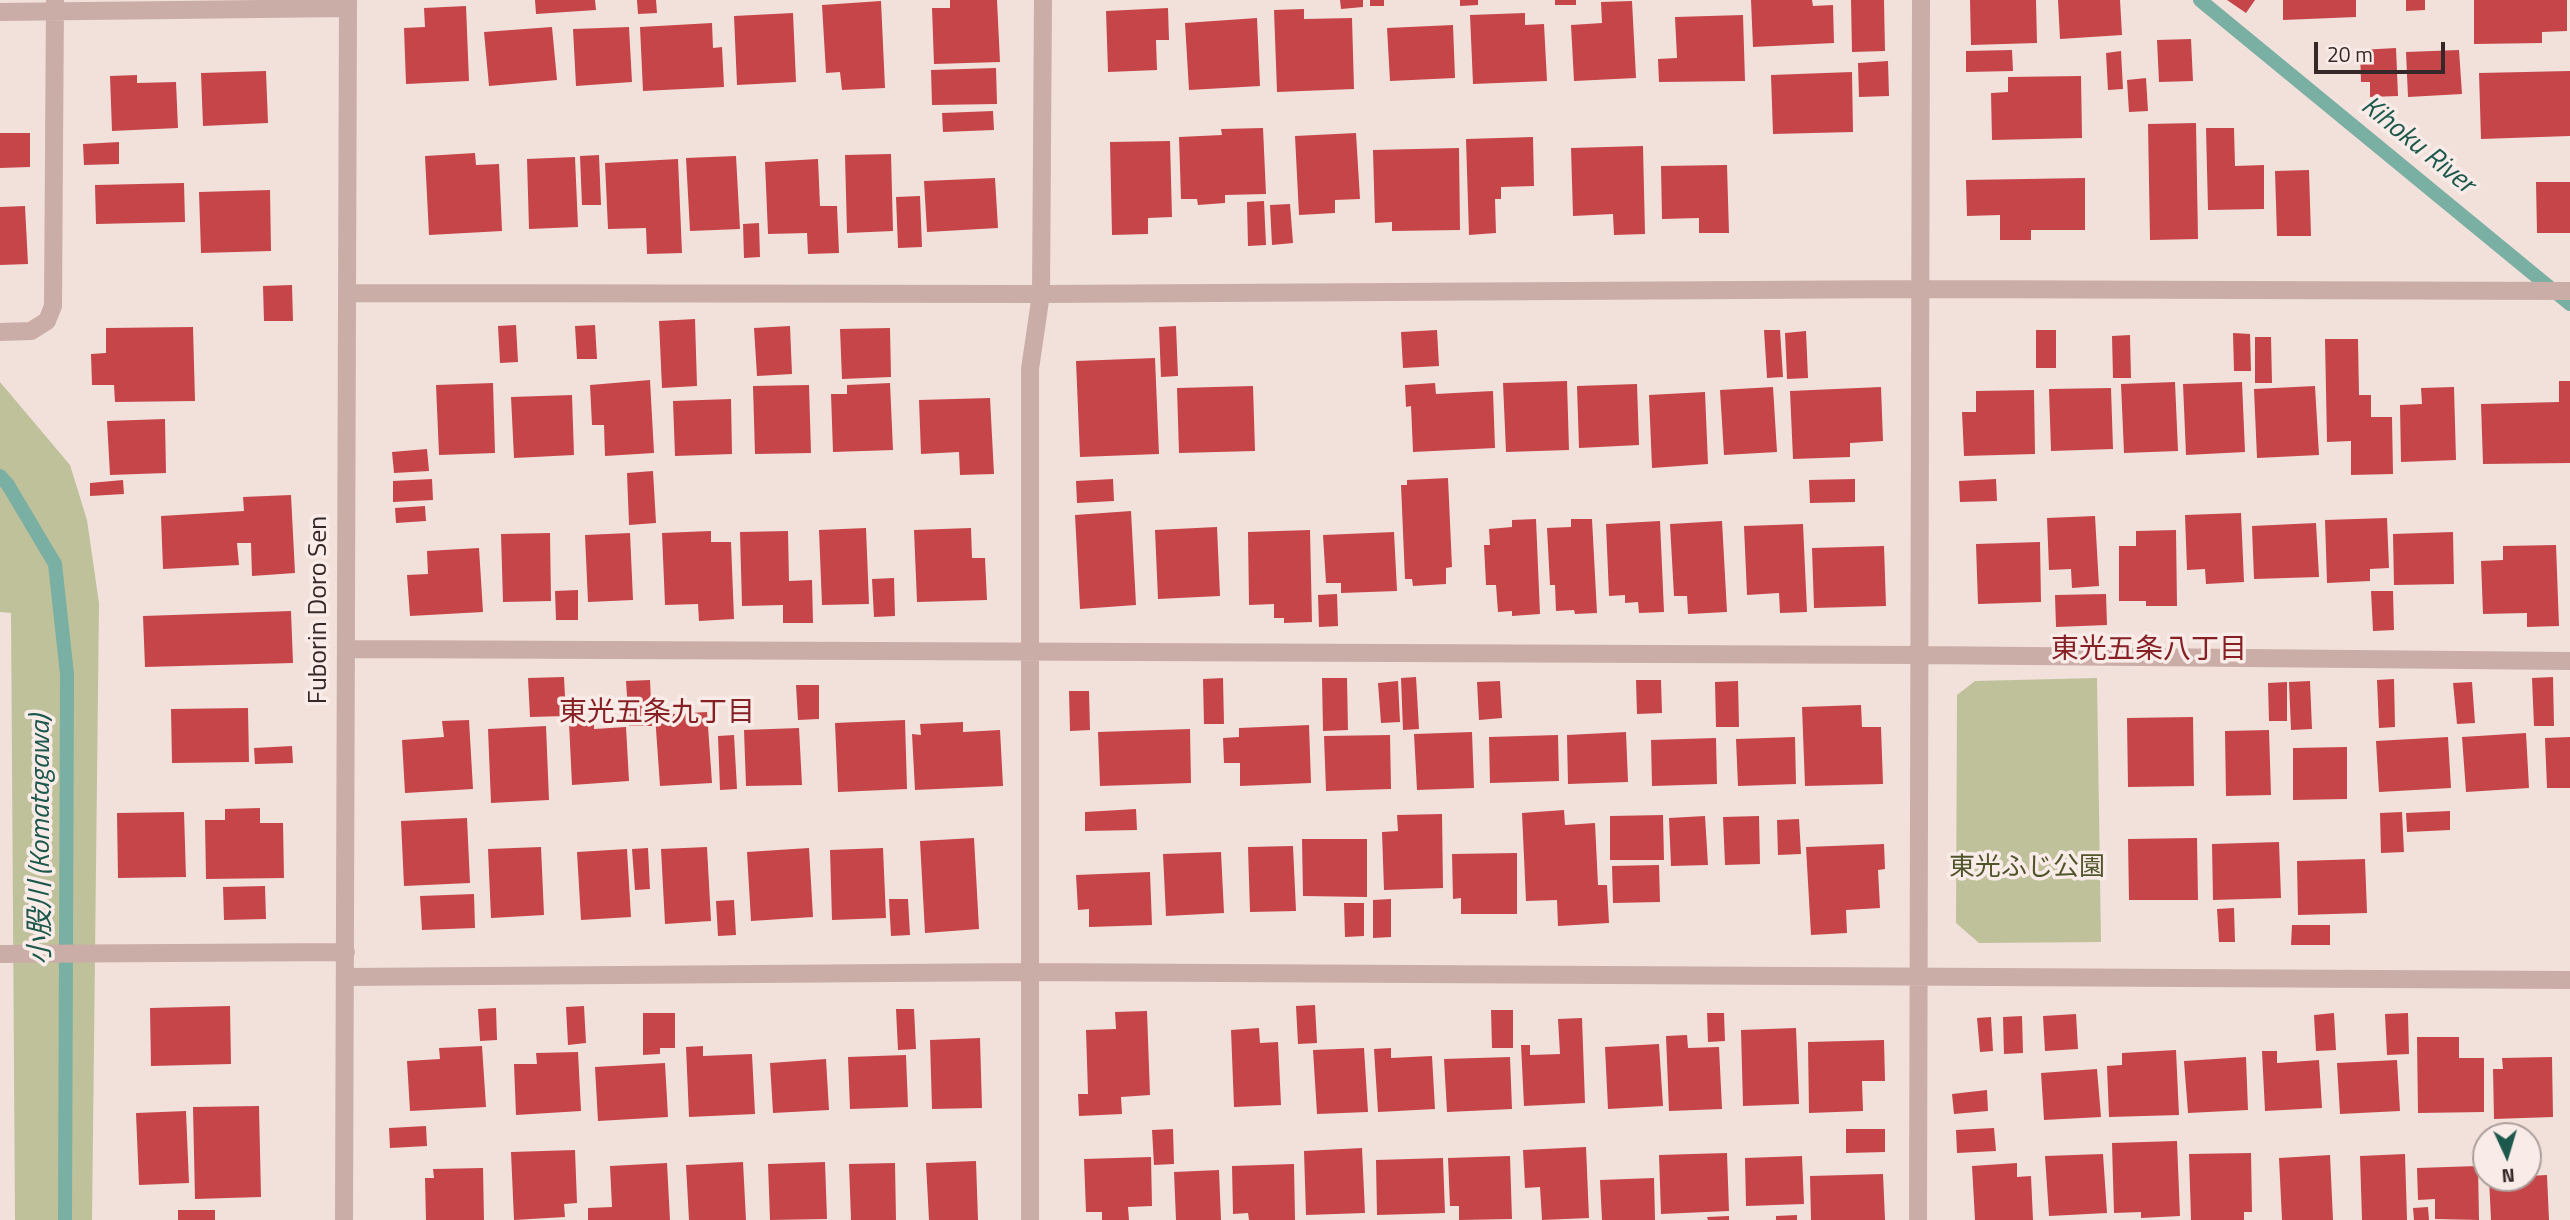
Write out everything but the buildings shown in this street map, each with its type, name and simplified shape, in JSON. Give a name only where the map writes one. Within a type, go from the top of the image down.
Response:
[{"type":"street","points":[[1030,1220],[1030,369],[1041,294],[1043,0]]},
{"type":"street","points":[[1918,1220],[1921,0]]},
{"type":"street","points":[[0,12],[55,7],[348,4]]},
{"type":"street","name":"Fuborin Doro Sen","points":[[344,1220],[348,4]]},
{"type":"street","points":[[0,332],[31,331],[47,321],[53,306],[55,7]]},
{"type":"street","points":[[347,293],[1041,294],[1919,289],[2570,291]]},
{"type":"street","points":[[347,649],[1920,655],[2570,661]]},
{"type":"street","points":[[0,954],[346,952]]},
{"type":"street","points":[[346,977],[1029,972],[2570,980]]},
{"type":"green space","points":[[0,382],[70,465],[87,520],[99,603],[92,1220],[15,1220],[11,613],[0,612]]},
{"type":"green space","name":"東光ふじ公園","points":[[2097,678],[2101,942],[1979,943],[1956,923],[1957,695],[1975,681]]},
{"type":"waterway","name":"Kihoku River","points":[[2200,0],[2570,304]]},
{"type":"waterway","name":"小股川 (Komatagawa)","points":[[0,476],[55,564],[67,674],[65,1220]]},
{"type":"district","name":"東光五条八丁目","points":[[2149,651]]},
{"type":"district","name":"東光五条九丁目","points":[[657,714]]}]
